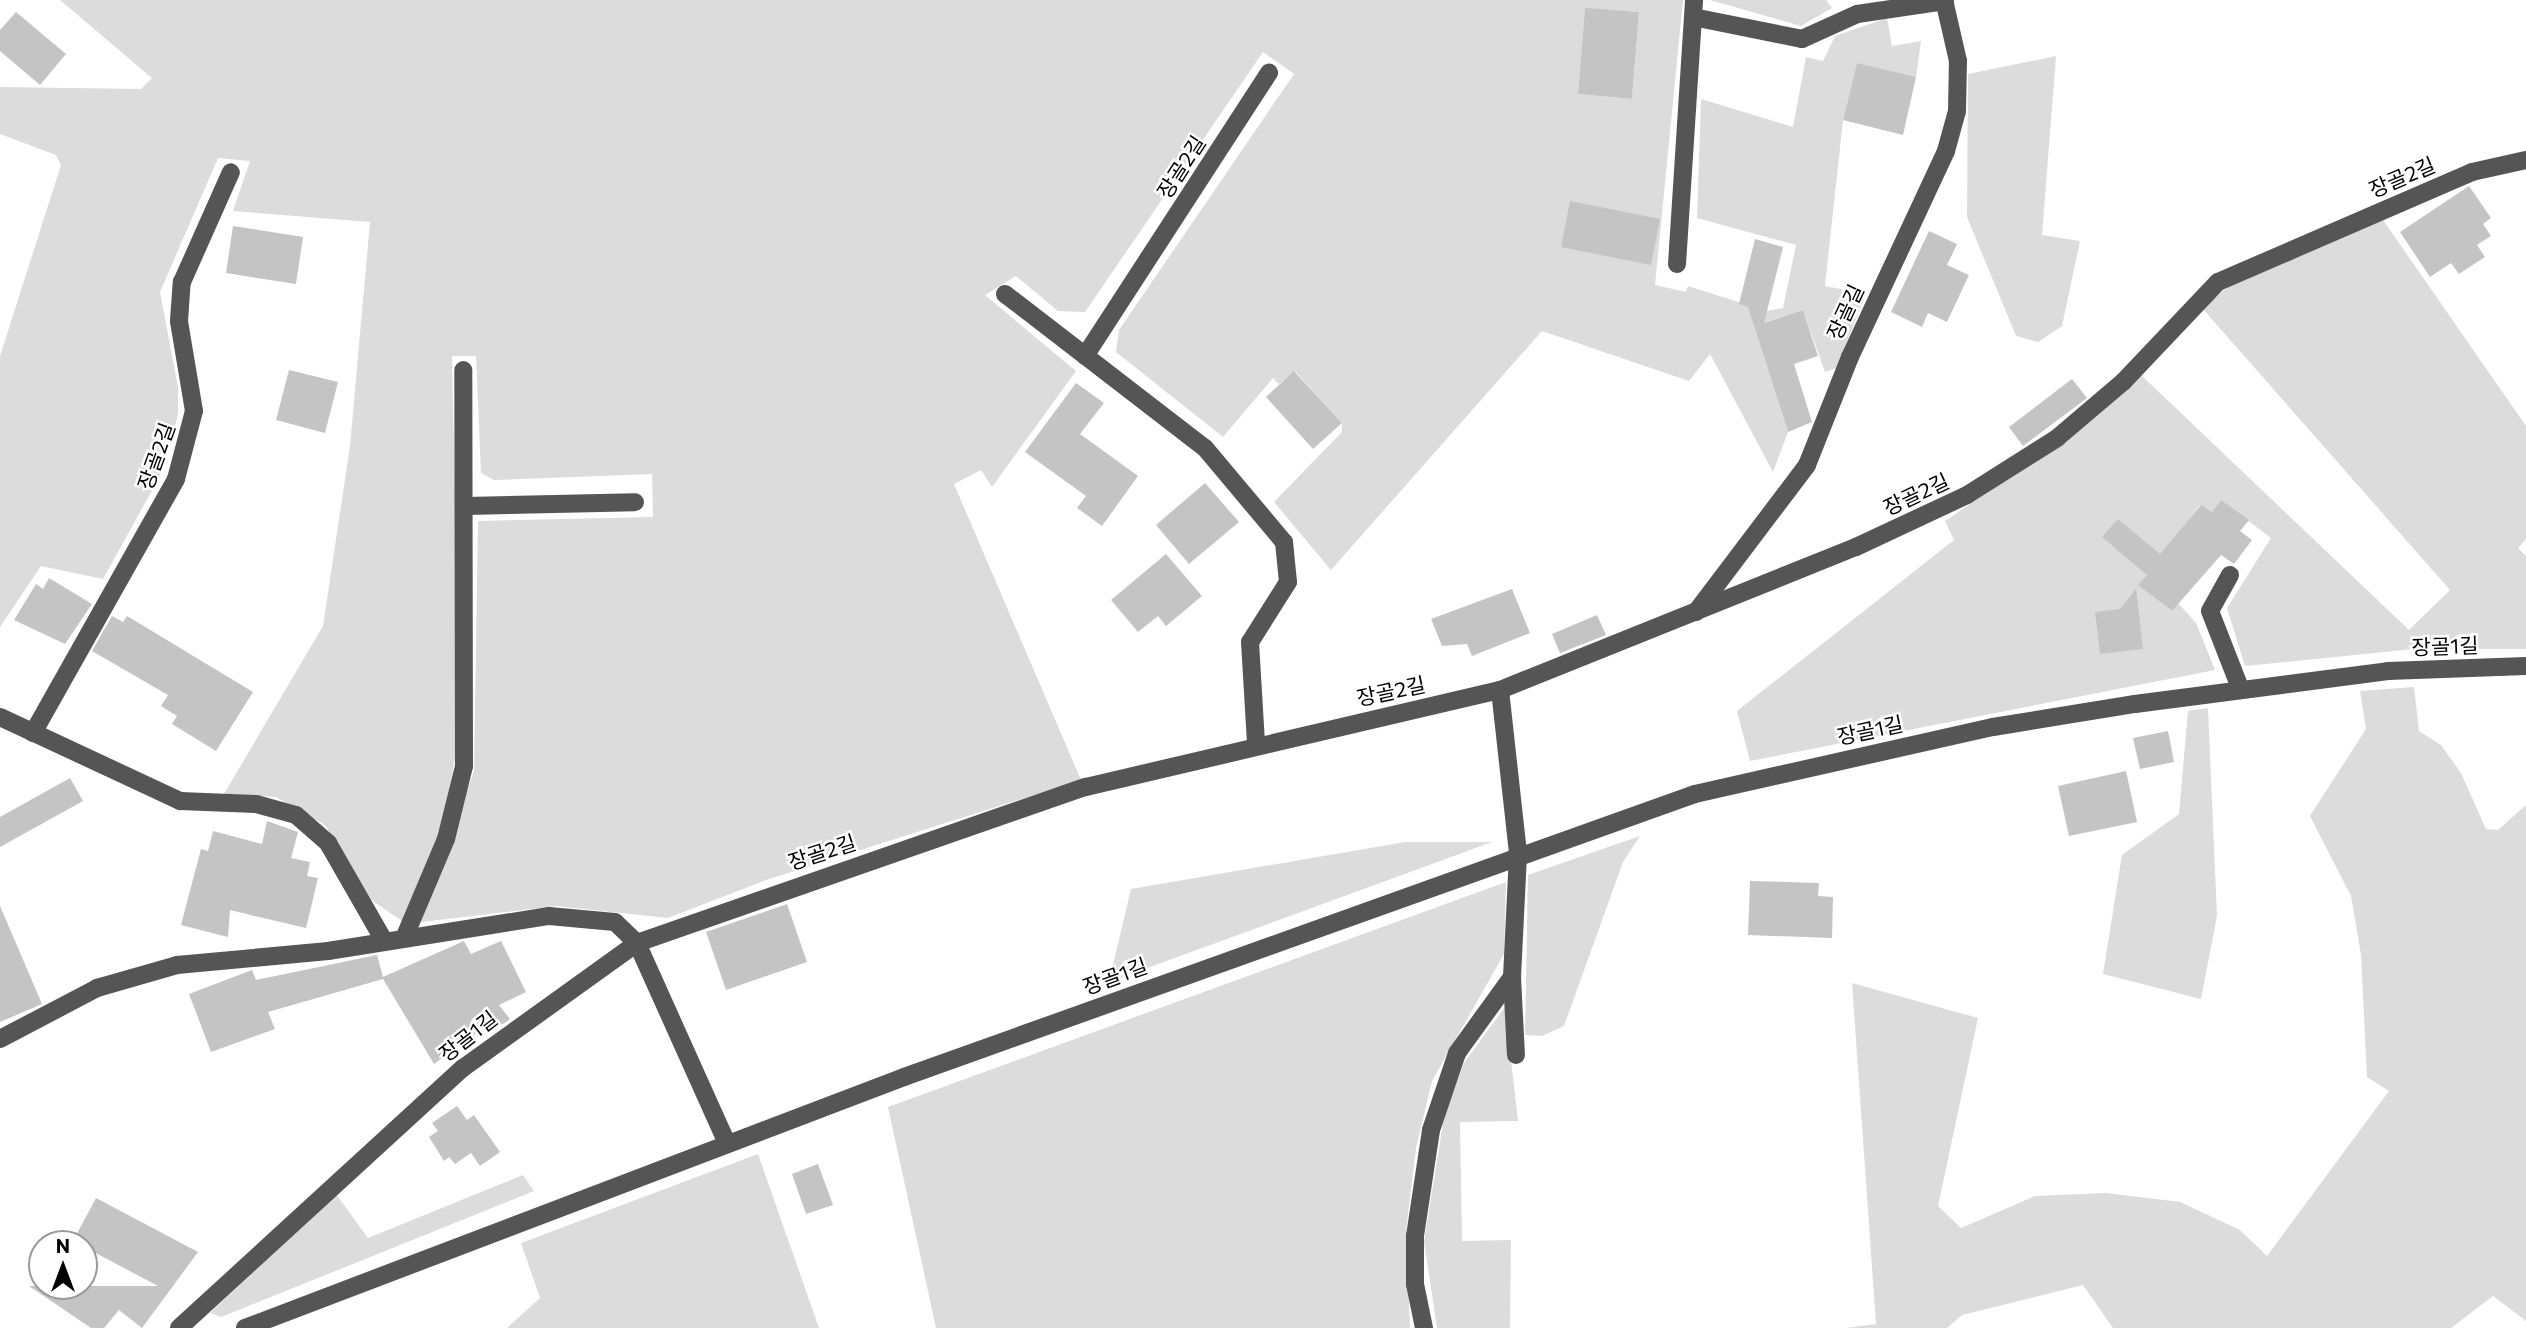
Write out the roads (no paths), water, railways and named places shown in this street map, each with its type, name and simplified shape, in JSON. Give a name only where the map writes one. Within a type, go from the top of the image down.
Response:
[{"type":"street","name":"장골길","points":[[1677,264],[1694,8],[1802,39],[1857,15],[1945,1],[1958,61],[1957,111],[1946,151],[1850,357],[1807,465],[1695,614]]},
{"type":"street","name":"장골2길","points":[[1085,356],[1269,73]]},
{"type":"street","name":"장골2길","points":[[637,943],[1086,787],[1256,744],[1500,690],[1695,614],[1967,495],[2057,438],[2123,382],[2218,282],[2472,172],[2526,160]]},
{"type":"street","name":"장골2길","points":[[33,733],[176,479],[194,411],[180,321],[182,282],[231,172]]},
{"type":"street","points":[[1004,294],[1205,448],[1284,542],[1289,582],[1251,633],[1256,744]]},
{"type":"street","points":[[405,936],[446,839],[464,766],[463,370]]},
{"type":"street","points":[[465,506],[635,502]]},
{"type":"street","points":[[2230,575],[2210,611],[2241,688]]},
{"type":"street","name":"장골1길","points":[[245,1328],[727,1143],[1518,853],[1695,794],[1857,755],[2241,688],[2388,671],[2526,666]]},
{"type":"street","points":[[1500,690],[1518,853],[1512,976],[1516,1055]]},
{"type":"street","points":[[0,717],[180,802],[257,804],[296,815],[335,854],[383,939]]},
{"type":"street","points":[[0,1039],[141,972],[549,916],[590,917],[615,922],[637,943],[727,1143]]},
{"type":"street","name":"장골1길","points":[[179,1328],[463,1068],[637,943]]},
{"type":"street","points":[[1424,1328],[1415,1283],[1415,1236],[1431,1129],[1457,1053],[1512,976]]}]
